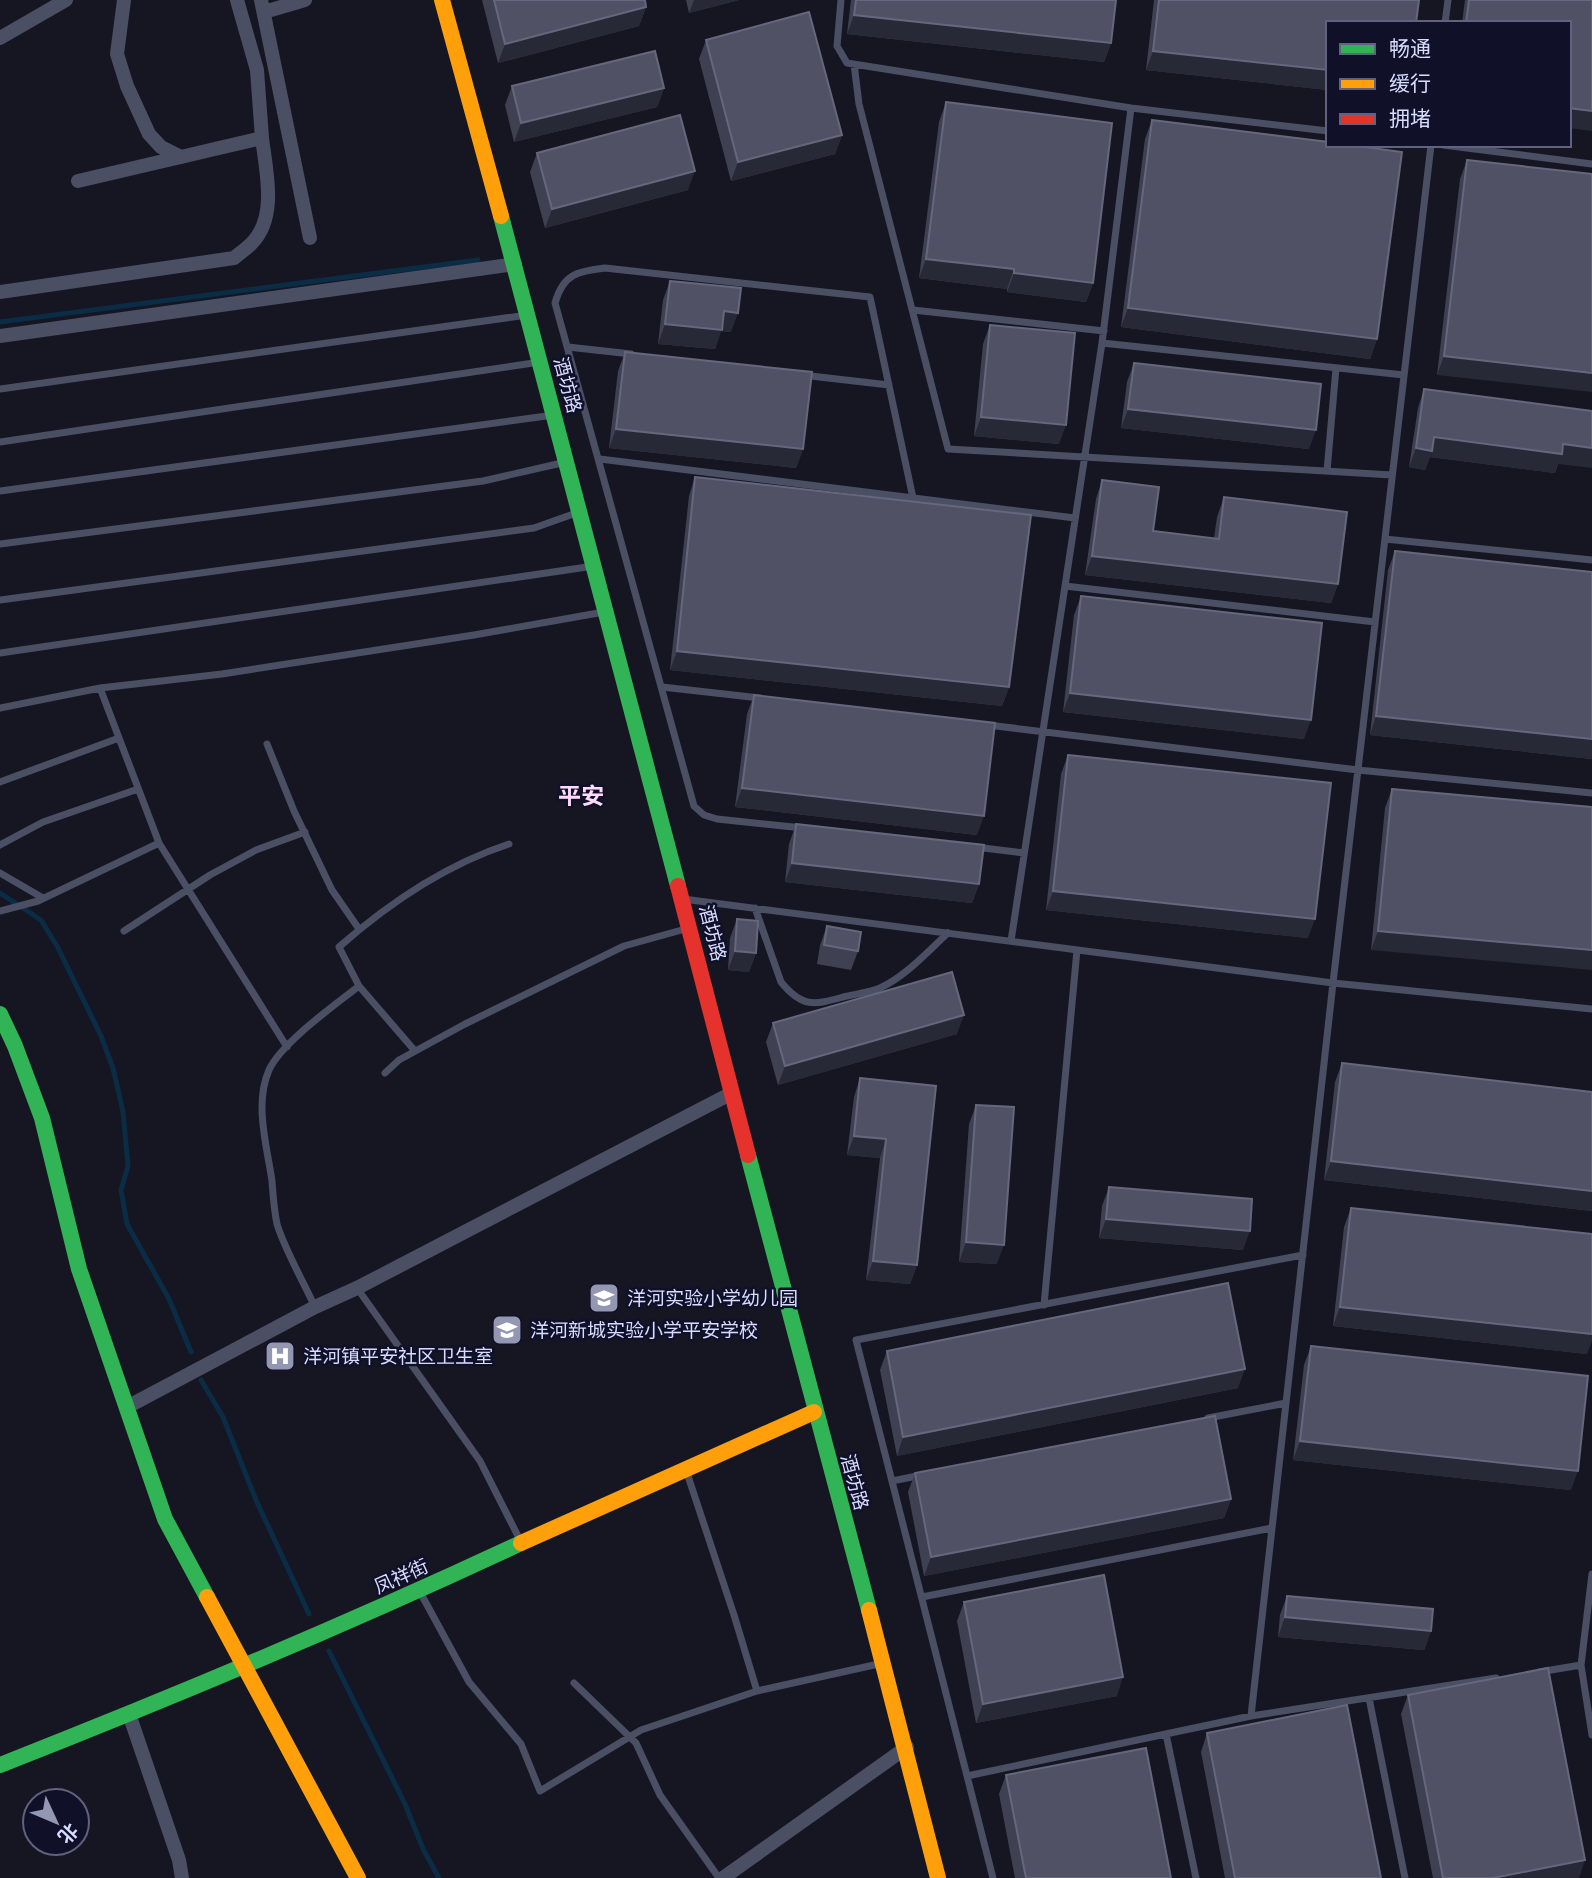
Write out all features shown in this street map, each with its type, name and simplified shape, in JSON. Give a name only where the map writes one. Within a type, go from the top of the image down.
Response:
[{"type":"street","points":[[0,37],[66,0]]},
{"type":"street","points":[[124,0],[117,54],[127,86],[149,134],[161,147],[181,157]]},
{"type":"street","points":[[0,292],[234,258],[253,243],[265,218],[269,196],[257,70],[237,0]]},
{"type":"street","points":[[304,0],[262,6],[310,239]]},
{"type":"street","name":"酒坊路","points":[[442,0],[555,414],[814,1412],[907,1747],[938,1878]]},
{"type":"street","points":[[78,181],[262,138]]},
{"type":"street","points":[[0,335],[515,264]]},
{"type":"street","points":[[0,1014],[42,1118],[79,1269],[165,1519],[358,1878]]},
{"type":"street","points":[[127,1407],[315,1307],[357,1288],[732,1093]]},
{"type":"street","name":"凤祥街","points":[[0,1765],[243,1667],[419,1591],[814,1412]]},
{"type":"street","points":[[129,1714],[179,1860],[182,1878]]},
{"type":"street","points":[[721,1878],[907,1747]]},
{"type":"lane","points":[[841,0],[837,46],[846,63],[1131,108],[1326,131]]},
{"type":"lane","points":[[1445,21],[1448,0]]},
{"type":"lane","points":[[854,64],[859,104],[948,449],[1392,475]]},
{"type":"lane","points":[[1011,941],[1104,331],[1131,108]]},
{"type":"lane","points":[[1251,1716],[1431,147]]},
{"type":"lane","points":[[1459,147],[1592,164]]},
{"type":"lane","points":[[810,829],[717,819],[704,815],[694,806],[555,303],[559,289],[573,274],[606,268],[870,297],[913,498]]},
{"type":"lane","points":[[912,310],[1104,331]]},
{"type":"lane","points":[[0,389],[528,314]]},
{"type":"lane","points":[[1102,343],[1404,375]]},
{"type":"lane","points":[[568,347],[634,355]]},
{"type":"lane","points":[[0,442],[541,362]]},
{"type":"lane","points":[[1327,471],[1336,368]]},
{"type":"lane","points":[[795,374],[889,385]]},
{"type":"lane","points":[[0,491],[555,414]]},
{"type":"lane","points":[[600,459],[1076,518]]},
{"type":"lane","points":[[0,544],[483,481],[567,462]]},
{"type":"lane","points":[[0,600],[534,528],[580,512]]},
{"type":"lane","points":[[1385,539],[1592,560]]},
{"type":"lane","points":[[0,653],[594,566]]},
{"type":"lane","points":[[1065,586],[1376,622]]},
{"type":"lane","points":[[0,708],[100,688],[222,674],[474,635],[606,611]]},
{"type":"lane","points":[[662,687],[771,700]]},
{"type":"lane","points":[[100,688],[159,843],[287,1047]]},
{"type":"lane","points":[[975,724],[1358,770],[1592,793]]},
{"type":"lane","points":[[0,782],[119,738]]},
{"type":"lane","points":[[267,744],[332,890],[359,929]]},
{"type":"lane","points":[[0,845],[43,822],[138,789]]},
{"type":"lane","points":[[124,931],[256,850],[304,832]]},
{"type":"lane","points":[[0,911],[43,898],[159,843]]},
{"type":"lane","points":[[415,1051],[359,986],[339,947],[359,929],[433,877],[509,844]]},
{"type":"lane","points":[[971,847],[1024,853]]},
{"type":"lane","points":[[0,873],[43,898]]},
{"type":"lane","points":[[682,899],[1333,983],[1592,1009]]},
{"type":"lane","points":[[755,908],[781,982],[801,1000],[816,1004],[880,988],[904,972],[948,933]]},
{"type":"lane","points":[[385,1073],[399,1060],[415,1051],[624,946],[690,927]]},
{"type":"lane","points":[[1044,1304],[1077,950]]},
{"type":"lane","points":[[315,1307],[277,1224],[262,1108],[264,1088],[270,1068],[287,1047],[309,1025],[359,986]]},
{"type":"lane","points":[[993,1878],[856,1340],[1303,1255]]},
{"type":"lane","points":[[357,1288],[480,1461],[521,1543]]},
{"type":"lane","points":[[1205,1419],[1286,1403]]},
{"type":"lane","points":[[686,1470],[757,1691]]},
{"type":"lane","points":[[892,1480],[933,1472]]},
{"type":"lane","points":[[922,1597],[1272,1528]]},
{"type":"lane","points":[[1592,1574],[1581,1665],[1592,1734]]},
{"type":"lane","points":[[419,1591],[469,1682],[521,1744],[540,1791],[640,1730],[757,1691],[884,1663]]},
{"type":"lane","points":[[1528,1673],[1581,1665]]},
{"type":"lane","points":[[967,1776],[1251,1716],[1502,1677]]},
{"type":"lane","points":[[574,1683],[636,1744],[660,1795],[721,1878]]},
{"type":"lane","points":[[1369,1698],[1405,1878]]},
{"type":"lane","points":[[1166,1734],[1196,1878]]},
{"type":"building","points":[[494,0],[645,0],[646,7],[505,44]]},
{"type":"building","points":[[856,0],[1116,0],[1111,43],[854,15]]},
{"type":"building","points":[[1159,0],[1419,0],[1416,21],[1326,21],[1326,70],[1153,51]]},
{"type":"building","points":[[1469,0],[1592,0],[1592,111],[1571,108],[1571,21],[1466,21]]},
{"type":"building","points":[[809,12],[842,135],[738,162],[706,40]]},
{"type":"building","points":[[655,51],[664,88],[521,123],[512,86]]},
{"type":"building","points":[[946,102],[1112,123],[1093,283],[1014,273],[1014,269],[926,259]]},
{"type":"building","points":[[680,115],[695,171],[552,209],[537,153]]},
{"type":"building","points":[[1152,120],[1326,142],[1326,147],[1365,147],[1402,152],[1377,339],[1128,308]]},
{"type":"building","points":[[1467,160],[1592,174],[1592,373],[1444,356]]},
{"type":"building","points":[[670,281],[741,288],[738,313],[724,311],[722,330],[665,324]]},
{"type":"building","points":[[990,325],[1075,333],[1066,425],[981,417]]},
{"type":"building","points":[[625,352],[812,372],[803,449],[616,429]]},
{"type":"building","points":[[1134,363],[1321,384],[1316,430],[1128,409]]},
{"type":"building","points":[[1424,389],[1592,411],[1592,448],[1563,444],[1562,454],[1434,437],[1432,451],[1416,448]]},
{"type":"building","points":[[695,477],[1031,515],[1009,687],[677,651]]},
{"type":"building","points":[[1102,480],[1159,487],[1153,531],[1219,539],[1224,497],[1347,512],[1338,584],[1092,556]]},
{"type":"building","points":[[1395,551],[1592,572],[1592,739],[1376,716]]},
{"type":"building","points":[[1081,596],[1322,623],[1311,720],[1070,693]]},
{"type":"building","points":[[754,695],[995,723],[984,816],[742,788]]},
{"type":"building","points":[[1068,755],[1331,783],[1315,919],[1053,891]]},
{"type":"building","points":[[1392,789],[1592,807],[1592,950],[1378,931]]},
{"type":"building","points":[[796,824],[984,845],[979,884],[792,863]]},
{"type":"building","points":[[737,919],[758,921],[756,953],[735,951]]},
{"type":"building","points":[[827,926],[861,932],[858,951],[824,945]]},
{"type":"building","points":[[952,972],[964,1015],[785,1066],[773,1023]]},
{"type":"building","points":[[1342,1063],[1592,1092],[1592,1191],[1331,1161]]},
{"type":"building","points":[[860,1078],[936,1086],[917,1265],[873,1261],[886,1139],[854,1136]]},
{"type":"building","points":[[976,1105],[1014,1107],[1004,1245],[966,1242]]},
{"type":"building","points":[[1109,1187],[1252,1199],[1250,1231],[1106,1219]]},
{"type":"building","points":[[1351,1208],[1592,1234],[1592,1334],[1340,1307]]},
{"type":"building","points":[[1228,1283],[1245,1369],[903,1437],[887,1351]]},
{"type":"building","points":[[1311,1346],[1588,1376],[1578,1471],[1300,1441]]},
{"type":"building","points":[[1215,1416],[1231,1499],[931,1557],[915,1473]]},
{"type":"building","points":[[1104,1575],[1123,1677],[983,1704],[964,1602]]},
{"type":"building","points":[[1287,1596],[1433,1609],[1431,1631],[1285,1617]]},
{"type":"building","points":[[1548,1668],[1585,1860],[1493,1878],[1443,1878],[1408,1695]]},
{"type":"building","points":[[1347,1705],[1381,1878],[1235,1878],[1207,1733]]},
{"type":"building","points":[[1146,1748],[1171,1878],[1026,1878],[1006,1775]]},
{"type":"waterway","points":[[0,322],[478,260]]},
{"type":"waterway","points":[[0,893],[41,920],[57,946],[101,1036],[113,1068],[123,1112],[128,1166],[121,1190],[127,1224],[169,1299],[191,1352]]},
{"type":"waterway","points":[[201,1380],[223,1417],[256,1500],[309,1614]]},
{"type":"waterway","points":[[329,1651],[439,1878]]},
{"type":"traffic: fast","points":[[501,216],[678,886]]},
{"type":"traffic: fast","points":[[0,1014],[42,1118],[79,1269],[165,1519],[207,1597]]},
{"type":"traffic: fast","points":[[748,1155],[869,1610]]},
{"type":"traffic: fast","points":[[0,1765],[262,1658],[521,1543]]},
{"type":"traffic: slow","points":[[442,0],[501,216]]},
{"type":"traffic: slow","points":[[521,1543],[814,1412]]},
{"type":"traffic: slow","points":[[207,1597],[358,1878]]},
{"type":"traffic: slow","points":[[869,1610],[938,1878]]},
{"type":"traffic: jam","points":[[678,886],[748,1155]]},
{"type":"place","name":"洋河实验小学幼儿园","points":[[604,1298]]},
{"type":"place","name":"洋河新城实验小学平安学校","points":[[507,1330]]},
{"type":"place","name":"洋河镇平安社区卫生室","points":[[280,1356]]},
{"type":"district","name":"平安","points":[[581,796]]}]
